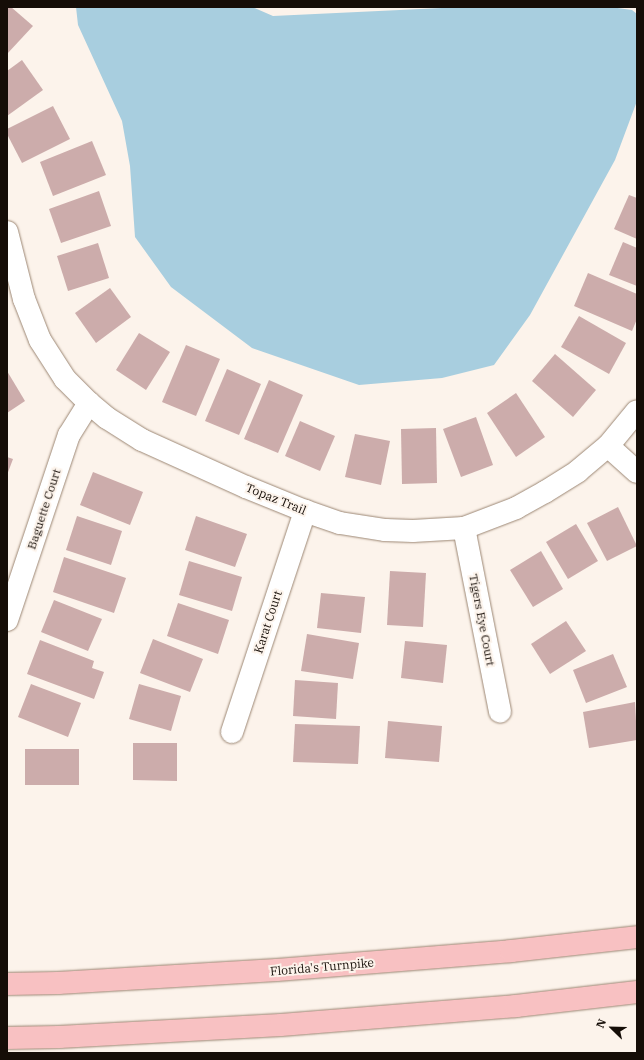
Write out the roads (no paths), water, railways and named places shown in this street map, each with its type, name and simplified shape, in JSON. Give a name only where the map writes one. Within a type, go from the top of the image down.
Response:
[{"type":"highway","name":"Florida's Turnpike","points":[[7,984],[58,983],[277,970],[510,951],[637,937]]},
{"type":"highway","points":[[7,1038],[59,1037],[281,1025],[516,1006],[637,992]]},
{"type":"street","name":"Topaz Trail","points":[[7,232],[24,299],[40,340],[65,379],[89,403],[107,418],[142,440],[246,487],[305,511],[340,523],[385,530],[413,531],[464,528],[516,508],[578,471],[608,446],[637,411]]},
{"type":"street","name":"Baguette Court","points":[[7,620],[69,434],[89,403]]},
{"type":"street","points":[[608,446],[637,472]]},
{"type":"street","name":"Karat Court","points":[[232,732],[305,511]]},
{"type":"street","name":"Tigers Eye Court","points":[[464,528],[500,712]]},
{"type":"water","points":[[76,7],[252,7],[273,16],[463,7],[610,7],[632,10],[637,14],[637,101],[615,160],[530,315],[494,365],[442,378],[359,385],[252,348],[171,287],[135,237],[130,166],[122,121],[78,25]]}]
